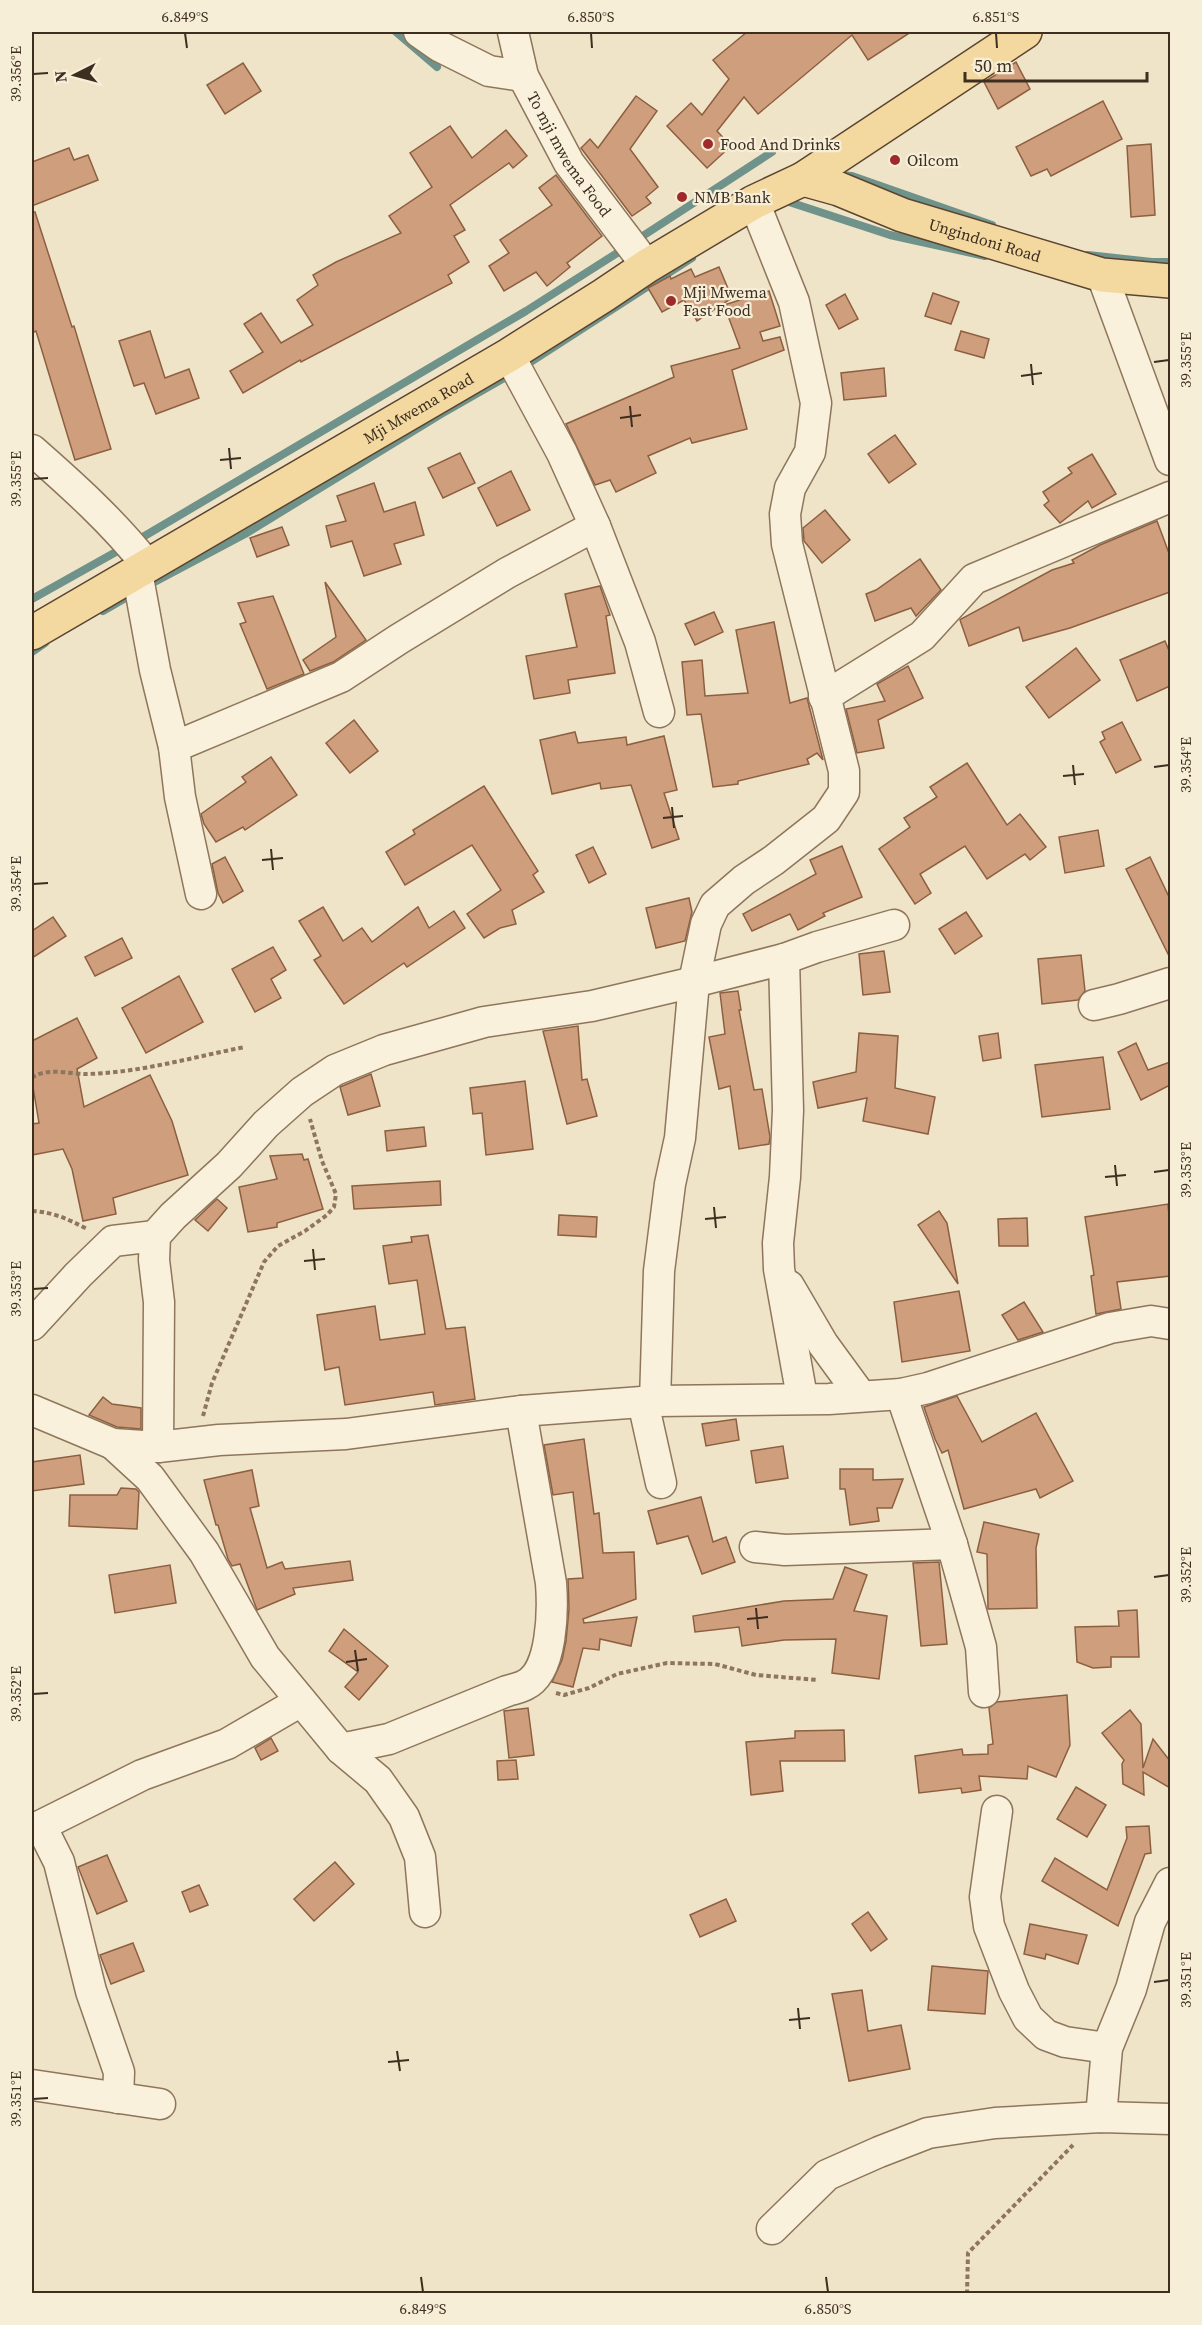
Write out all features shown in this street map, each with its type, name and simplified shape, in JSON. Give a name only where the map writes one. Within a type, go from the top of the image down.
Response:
[{"type":"main road","name":"Mji Mwema Road","points":[[32,633],[508,355],[647,266],[754,202],[802,179],[1025,32]]},
{"type":"main road","name":"Ungindoni Road","points":[[802,179],[839,189],[902,215],[1102,275],[1170,281]]},
{"type":"street","points":[[419,32],[439,46],[489,71],[523,76]]},
{"type":"street","name":"To mji mwema Food","points":[[513,32],[523,76],[569,164],[647,266]]},
{"type":"street","points":[[661,1484],[649,1401],[659,1271],[670,1184],[680,1138],[694,982],[706,924],[716,905],[744,880],[774,860],[826,819],[844,792],[844,771],[787,544],[785,514],[790,488],[810,452],[816,403],[794,302],[754,202]]},
{"type":"street","points":[[1102,275],[1170,460]]},
{"type":"street","points":[[508,355],[562,453],[596,526],[640,642],[659,712]]},
{"type":"street","points":[[32,450],[74,487],[130,544],[142,569],[155,670],[174,747],[180,797],[201,894]]},
{"type":"street","points":[[824,697],[922,636],[974,579],[1170,497]]},
{"type":"street","points":[[174,747],[341,677],[507,573],[596,526]]},
{"type":"street","points":[[158,1447],[159,1302],[154,1260],[155,1236],[173,1216],[229,1165],[266,1124],[302,1092],[335,1070],[406,1043],[484,1022],[592,1006],[694,982],[894,925]]},
{"type":"street","points":[[784,958],[788,1110],[785,1177],[778,1243],[779,1269],[802,1397]]},
{"type":"street","points":[[1094,1005],[1170,983]]},
{"type":"street","points":[[32,1325],[113,1241],[155,1236]]},
{"type":"street","points":[[779,1269],[823,1344],[861,1396]]},
{"type":"street","points":[[32,1410],[113,1444],[158,1447],[346,1434],[521,1411],[649,1401],[829,1398],[901,1394],[928,1388],[1110,1328],[1151,1321],[1170,1324]]},
{"type":"street","points":[[901,1394],[952,1544],[981,1647],[984,1692]]},
{"type":"street","points":[[341,1749],[389,1739],[526,1685],[537,1675],[542,1664],[553,1609],[551,1583],[521,1411]]},
{"type":"street","points":[[113,1444],[150,1478],[204,1552],[265,1657],[341,1749],[378,1780],[404,1817],[420,1857],[425,1912]]},
{"type":"street","points":[[755,1547],[785,1550],[952,1544]]},
{"type":"street","points":[[118,2098],[119,2072],[91,1991],[59,1862],[36,1828],[142,1775],[228,1744],[301,1701]]},
{"type":"street","points":[[997,1811],[985,1897],[988,1926],[1014,1991],[1028,2018],[1046,2035],[1065,2042],[1107,2048]]},
{"type":"street","points":[[1101,2117],[1107,2048],[1131,1989],[1150,1922],[1170,1882]]},
{"type":"street","points":[[32,2085],[160,2104]]},
{"type":"street","points":[[772,2229],[827,2175],[928,2133],[996,2123],[1101,2117],[1170,2119]]},
{"type":"path","points":[[32,1078],[35,1075],[61,1072],[84,1074],[122,1071],[245,1047]]},
{"type":"path","points":[[194,1443],[212,1383],[264,1262],[278,1246],[305,1231],[334,1207],[336,1194],[322,1161],[302,1092]]},
{"type":"path","points":[[32,1211],[47,1211],[65,1217],[113,1241]]},
{"type":"path","points":[[526,1685],[564,1695],[589,1688],[617,1674],[667,1663],[715,1664],[756,1675],[818,1680]]},
{"type":"path","points":[[967,2294],[968,2253],[1101,2117]]},
{"type":"building","points":[[747,32],[911,32],[868,60],[852,35],[758,114],[744,97],[717,131],[731,146],[707,168],[667,126],[691,103],[702,115],[729,79],[713,60]]},
{"type":"building","points":[[1016,62],[1030,89],[998,109],[984,82]]},
{"type":"building","points":[[243,63],[261,91],[225,114],[207,85]]},
{"type":"building","points":[[636,96],[657,111],[630,149],[658,187],[646,197],[651,203],[632,216],[581,148],[590,139],[598,148]]},
{"type":"building","points":[[1103,101],[1122,139],[1051,176],[1047,169],[1031,176],[1016,147]]},
{"type":"building","points":[[450,126],[472,158],[506,130],[527,156],[513,168],[509,163],[450,205],[465,230],[454,236],[469,262],[448,275],[452,283],[301,362],[300,360],[243,393],[230,371],[263,352],[244,324],[261,313],[281,343],[313,325],[297,300],[318,285],[313,275],[336,262],[401,233],[389,216],[432,187],[410,153]]},
{"type":"building","points":[[1151,144],[1155,215],[1131,217],[1127,146]]},
{"type":"building","points":[[69,148],[74,160],[88,155],[98,180],[32,206],[32,162]]},
{"type":"building","points":[[556,175],[602,236],[567,263],[570,267],[547,286],[536,272],[504,291],[489,266],[509,253],[500,240],[552,205],[539,188]]},
{"type":"building","points":[[35,212],[72,327],[74,326],[111,449],[75,460],[36,331],[32,333],[32,213]]},
{"type":"building","points":[[719,267],[732,298],[697,321],[684,300],[662,312],[648,288],[670,276],[671,279],[691,269],[695,277]]},
{"type":"building","points":[[769,291],[780,326],[760,332],[763,341],[780,337],[784,350],[732,370],[747,429],[692,443],[690,438],[648,456],[656,473],[616,492],[610,480],[595,485],[566,424],[674,377],[671,366],[740,348],[724,305]]},
{"type":"building","points":[[933,293],[959,302],[951,324],[925,316]]},
{"type":"building","points":[[845,294],[858,319],[839,329],[826,305]]},
{"type":"building","points":[[150,331],[165,378],[189,369],[199,398],[156,414],[144,383],[134,386],[119,341]]},
{"type":"building","points":[[961,331],[989,339],[984,358],[955,350]]},
{"type":"building","points":[[884,368],[886,396],[844,400],[841,373]]},
{"type":"building","points":[[895,435],[916,464],[889,483],[868,454]]},
{"type":"building","points":[[460,453],[475,483],[443,498],[428,468]]},
{"type":"building","points":[[1092,454],[1116,494],[1092,508],[1088,501],[1060,523],[1044,505],[1049,501],[1043,492],[1072,473],[1068,468]]},
{"type":"building","points":[[511,471],[530,510],[497,526],[478,488]]},
{"type":"building","points":[[374,483],[384,512],[415,502],[424,535],[394,544],[401,564],[364,576],[352,541],[331,547],[326,526],[346,521],[337,496]]},
{"type":"building","points":[[825,510],[850,540],[822,563],[804,541],[803,528]]},
{"type":"building","points":[[1157,521],[1170,556],[1170,592],[1070,628],[1023,641],[1019,627],[969,646],[961,619],[1052,570],[1074,563],[1072,560],[1100,545]]},
{"type":"building","points":[[282,527],[289,545],[257,557],[250,538]]},
{"type":"building","points":[[920,559],[941,590],[916,616],[911,608],[875,621],[866,594],[876,590]]},
{"type":"building","points":[[325,582],[366,640],[333,662],[310,671],[303,660],[336,637]]},
{"type":"building","points":[[600,586],[610,615],[606,616],[615,673],[568,680],[570,693],[534,699],[526,656],[577,647],[565,594]]},
{"type":"building","points":[[273,596],[304,674],[267,689],[240,624],[246,622],[238,603]]},
{"type":"building","points":[[714,612],[723,632],[695,645],[685,624]]},
{"type":"building","points":[[774,622],[790,703],[807,698],[823,760],[817,753],[807,759],[809,764],[738,781],[738,784],[713,787],[701,714],[687,715],[682,662],[702,660],[705,696],[748,693],[736,630]]},
{"type":"building","points":[[1165,641],[1170,653],[1170,686],[1137,701],[1120,660]]},
{"type":"building","points":[[1076,648],[1100,680],[1049,718],[1026,687]]},
{"type":"building","points":[[908,666],[923,698],[878,720],[884,748],[857,753],[846,709],[885,701],[877,684]]},
{"type":"building","points":[[354,720],[378,751],[350,773],[326,743]]},
{"type":"building","points":[[1122,722],[1141,760],[1116,773],[1100,742],[1105,739],[1102,732]]},
{"type":"building","points":[[575,732],[578,743],[626,737],[627,745],[664,736],[677,790],[664,793],[679,839],[652,848],[631,785],[601,789],[600,783],[552,794],[540,740]]},
{"type":"building","points":[[271,757],[297,795],[245,830],[243,827],[216,842],[204,824],[201,814],[246,782],[242,777]]},
{"type":"building","points":[[967,763],[1007,825],[1020,814],[1046,847],[1030,860],[1025,854],[987,879],[965,846],[920,874],[931,893],[915,904],[879,849],[910,827],[904,818],[937,797],[930,787]]},
{"type":"building","points":[[484,786],[538,871],[533,875],[544,892],[512,910],[516,924],[500,928],[484,938],[467,914],[501,890],[472,845],[405,885],[386,852],[415,834],[413,830]]},
{"type":"building","points":[[1098,830],[1104,866],[1065,873],[1059,837]]},
{"type":"building","points":[[842,846],[862,897],[823,913],[825,916],[798,930],[790,914],[752,931],[743,914],[816,874],[810,860]]},
{"type":"building","points":[[593,847],[606,874],[589,883],[576,855]]},
{"type":"building","points":[[225,857],[243,891],[223,903],[218,893],[212,864]]},
{"type":"building","points":[[1150,857],[1170,899],[1170,958],[1126,869]]},
{"type":"building","points":[[689,898],[692,912],[685,941],[656,948],[646,908]]},
{"type":"building","points":[[323,907],[343,941],[362,928],[372,942],[418,907],[429,928],[454,911],[465,928],[407,967],[404,963],[344,1004],[314,960],[321,956],[299,921]]},
{"type":"building","points":[[966,912],[982,936],[955,954],[939,929]]},
{"type":"building","points":[[53,917],[66,936],[32,958],[32,931]]},
{"type":"building","points":[[122,938],[132,958],[95,976],[85,957]]},
{"type":"building","points":[[273,947],[286,970],[271,979],[281,998],[255,1012],[232,969]]},
{"type":"building","points":[[884,951],[890,992],[863,995],[859,954]]},
{"type":"building","points":[[1081,955],[1085,991],[1078,1000],[1042,1004],[1038,959]]},
{"type":"building","points":[[179,976],[203,1022],[146,1053],[122,1008]]},
{"type":"building","points":[[738,991],[741,1010],[739,1010],[754,1090],[762,1089],[770,1137],[769,1144],[739,1149],[730,1086],[719,1089],[709,1037],[725,1034],[720,993]]},
{"type":"building","points":[[77,1018],[97,1058],[77,1069],[84,1107],[150,1075],[172,1121],[188,1175],[113,1198],[116,1214],[83,1221],[72,1169],[63,1149],[32,1155],[32,1124],[39,1123],[32,1081],[32,1041]]},
{"type":"building","points":[[578,1026],[582,1080],[587,1079],[597,1116],[567,1124],[543,1031]]},
{"type":"building","points":[[859,1033],[898,1036],[895,1088],[935,1097],[928,1134],[863,1121],[867,1098],[818,1108],[813,1082],[856,1072]]},
{"type":"building","points":[[998,1033],[1001,1058],[983,1061],[979,1036]]},
{"type":"building","points":[[1136,1043],[1148,1070],[1170,1062],[1170,1085],[1141,1100],[1118,1052]]},
{"type":"building","points":[[1103,1057],[1110,1109],[1042,1117],[1035,1065]]},
{"type":"building","points":[[371,1074],[380,1106],[348,1115],[340,1087]]},
{"type":"building","points":[[525,1081],[533,1149],[486,1155],[482,1113],[473,1114],[470,1088]]},
{"type":"building","points":[[424,1127],[426,1146],[387,1151],[385,1131]]},
{"type":"building","points":[[302,1154],[304,1160],[308,1159],[323,1209],[277,1223],[277,1227],[248,1232],[239,1187],[277,1179],[270,1156]]},
{"type":"building","points":[[440,1181],[441,1205],[354,1209],[352,1186]]},
{"type":"building","points":[[217,1199],[227,1208],[208,1231],[195,1220]]},
{"type":"building","points":[[1168,1204],[1170,1276],[1117,1282],[1121,1309],[1096,1314],[1091,1276],[1094,1275],[1085,1217]]},
{"type":"building","points":[[939,1211],[947,1223],[958,1284],[918,1225]]},
{"type":"building","points":[[559,1215],[597,1217],[596,1237],[558,1235]]},
{"type":"building","points":[[1027,1218],[1028,1246],[999,1246],[998,1219]]},
{"type":"building","points":[[428,1235],[446,1329],[465,1327],[475,1399],[435,1405],[433,1392],[345,1405],[339,1367],[325,1370],[317,1315],[375,1306],[380,1340],[425,1334],[417,1280],[389,1284],[383,1246],[412,1242],[411,1237]]},
{"type":"building","points":[[959,1291],[970,1351],[902,1362],[894,1302]]},
{"type":"building","points":[[1024,1302],[1043,1332],[1018,1340],[1002,1315]]},
{"type":"building","points":[[957,1396],[982,1442],[1036,1413],[1073,1481],[1040,1498],[1036,1489],[964,1509],[948,1450],[942,1453],[924,1407]]},
{"type":"building","points":[[103,1397],[112,1404],[141,1408],[141,1429],[117,1427],[89,1415]]},
{"type":"building","points":[[736,1419],[739,1440],[706,1446],[702,1424]]},
{"type":"building","points":[[584,1439],[594,1514],[599,1513],[603,1553],[634,1552],[636,1599],[583,1619],[584,1623],[637,1617],[631,1646],[600,1639],[599,1650],[583,1648],[573,1687],[552,1682],[562,1660],[566,1641],[569,1609],[568,1579],[583,1578],[573,1492],[553,1495],[544,1445]]},
{"type":"building","points":[[783,1446],[788,1478],[756,1483],[751,1451]]},
{"type":"building","points":[[80,1455],[84,1484],[32,1491],[32,1462]]},
{"type":"building","points":[[840,1469],[873,1469],[873,1480],[903,1479],[892,1508],[877,1508],[879,1521],[850,1525],[845,1489],[840,1489]]},
{"type":"building","points":[[252,1470],[259,1506],[250,1508],[267,1568],[282,1562],[285,1569],[350,1561],[353,1580],[293,1588],[295,1594],[257,1610],[240,1564],[232,1566],[228,1559],[204,1480]]},
{"type":"building","points":[[121,1488],[136,1489],[139,1492],[137,1529],[69,1526],[70,1495],[117,1495]]},
{"type":"building","points":[[701,1497],[713,1542],[726,1537],[735,1562],[702,1574],[688,1536],[657,1544],[648,1511]]},
{"type":"building","points":[[984,1522],[1039,1534],[1036,1548],[1037,1608],[988,1609],[987,1554],[977,1552]]},
{"type":"building","points":[[939,1562],[947,1644],[921,1646],[913,1563]]},
{"type":"building","points":[[170,1565],[176,1603],[115,1613],[109,1575]]},
{"type":"building","points":[[845,1567],[867,1575],[854,1611],[887,1616],[879,1679],[832,1673],[836,1639],[784,1640],[742,1646],[739,1627],[695,1632],[693,1616],[784,1601],[833,1599]]},
{"type":"building","points":[[1137,1610],[1139,1657],[1111,1657],[1111,1667],[1093,1668],[1077,1662],[1075,1627],[1119,1626],[1118,1611]]},
{"type":"building","points":[[344,1629],[388,1666],[359,1700],[345,1687],[358,1672],[329,1651]]},
{"type":"building","points":[[1067,1695],[1070,1745],[1056,1777],[1028,1766],[1027,1779],[979,1776],[981,1790],[962,1793],[961,1788],[919,1793],[915,1756],[962,1749],[963,1755],[988,1754],[988,1745],[993,1744],[989,1708],[997,1702]]},
{"type":"building","points":[[528,1708],[534,1755],[509,1758],[504,1711]]},
{"type":"building","points":[[1130,1710],[1141,1724],[1143,1768],[1153,1739],[1170,1761],[1170,1788],[1143,1772],[1144,1795],[1123,1784],[1122,1764],[1124,1760],[1102,1733]]},
{"type":"building","points":[[844,1730],[845,1761],[780,1761],[783,1791],[751,1795],[746,1742],[795,1738],[795,1731]]},
{"type":"building","points":[[271,1738],[278,1751],[261,1760],[255,1748]]},
{"type":"building","points":[[516,1760],[518,1779],[498,1780],[497,1761]]},
{"type":"building","points":[[1076,1787],[1106,1805],[1087,1837],[1057,1819]]},
{"type":"building","points":[[1149,1826],[1151,1853],[1145,1854],[1118,1926],[1042,1881],[1055,1858],[1107,1890],[1127,1838],[1126,1827]]},
{"type":"building","points":[[107,1855],[127,1901],[97,1914],[78,1867]]},
{"type":"building","points":[[335,1862],[354,1884],[314,1921],[294,1899]]},
{"type":"building","points":[[199,1885],[208,1905],[190,1912],[182,1892]]},
{"type":"building","points":[[726,1899],[736,1921],[700,1937],[690,1915]]},
{"type":"building","points":[[868,1912],[887,1939],[871,1951],[852,1924]]},
{"type":"building","points":[[1030,1924],[1087,1935],[1078,1964],[1046,1954],[1045,1959],[1024,1954]]},
{"type":"building","points":[[133,1943],[144,1971],[111,1984],[100,1955]]},
{"type":"building","points":[[932,1966],[988,1971],[985,2014],[928,2010]]},
{"type":"building","points":[[862,1990],[868,2031],[901,2025],[910,2069],[849,2081],[832,1994]]},
{"type":"waterway","points":[[396,32],[437,67]]},
{"type":"waterway","points":[[635,241],[772,152]]},
{"type":"waterway","points":[[841,175],[852,176],[992,225]]},
{"type":"waterway","points":[[783,200],[890,235],[985,256]]},
{"type":"waterway","points":[[136,541],[526,311],[625,248]]},
{"type":"waterway","points":[[1088,255],[1170,262]]},
{"type":"waterway","points":[[523,367],[692,258]]},
{"type":"waterway","points":[[145,587],[245,534],[441,414],[513,373]]},
{"type":"waterway","points":[[32,599],[123,548]]},
{"type":"waterway","points":[[103,611],[134,593]]},
{"type":"waterway","points":[[32,652],[45,643]]},
{"type":"place","name":"Food And Drinks","points":[[708,144]]},
{"type":"place","name":"Oilcom","points":[[895,160]]},
{"type":"place","name":"NMB Bank","points":[[682,197]]},
{"type":"place","name":"Mji Mwema Fast Food","points":[[671,301]]}]
